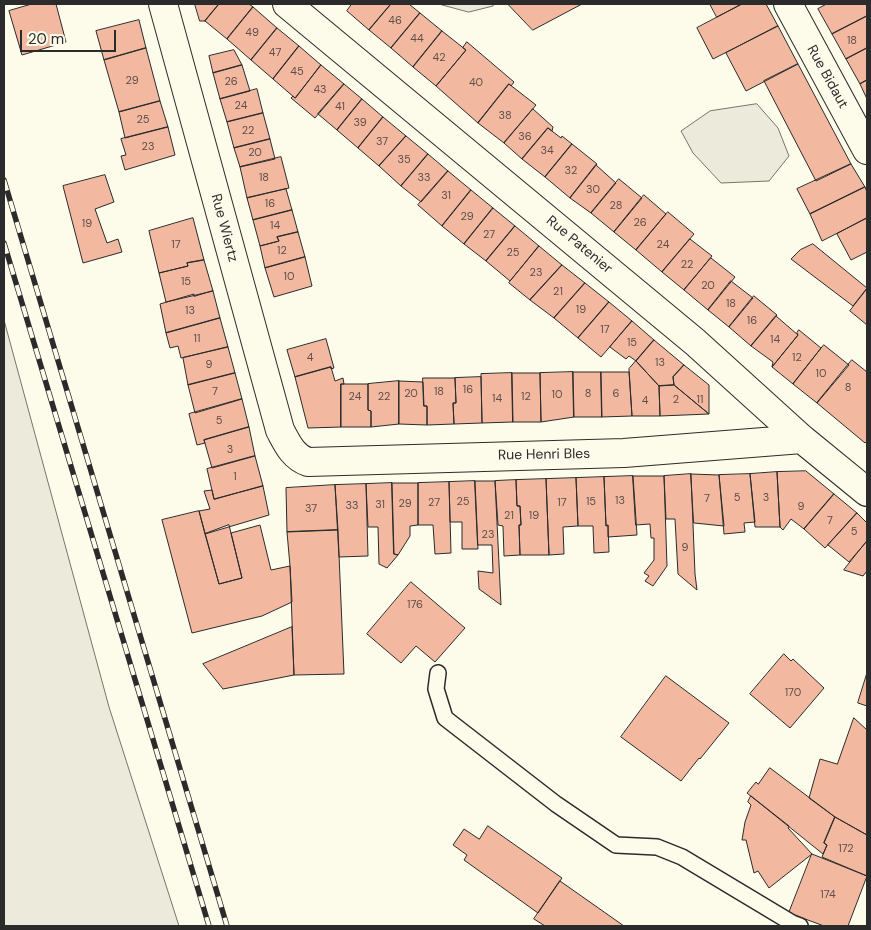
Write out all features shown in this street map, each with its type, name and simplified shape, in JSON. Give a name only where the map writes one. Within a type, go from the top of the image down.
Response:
[{"type":"street","name":"Rue Wiertz","points":[[163,4],[280,430],[290,450]]},
{"type":"street","name":"Rue Patenier","points":[[287,4],[696,342],[802,439],[867,492]]},
{"type":"street","name":"Rue Bidaut","points":[[788,4],[867,150]]},
{"type":"street","name":"Rue Henri Bles","points":[[290,450],[308,462],[624,453],[802,439]]},
{"type":"lane","points":[[438,673],[436,689],[445,718],[556,804],[616,845],[657,847],[682,856],[792,923],[800,926]]},
{"type":"shaded area","points":[[439,4],[494,4],[493,6],[469,12]]},
{"type":"shaded area","points":[[757,104],[778,128],[789,156],[769,181],[721,183],[693,153],[681,131],[710,111]]},
{"type":"shaded area","points":[[4,320],[109,707],[179,926],[4,926]]},
{"type":"building","points":[[32,4],[56,4],[66,42],[22,55],[9,11]]},
{"type":"building","points":[[195,4],[219,4],[205,21],[200,21]]},
{"type":"building","points":[[219,4],[249,4],[253,7],[227,39],[205,21]]},
{"type":"building","points":[[352,4],[391,4],[369,30],[347,11]]},
{"type":"building","points":[[391,4],[409,4],[420,13],[391,48],[369,30]]},
{"type":"building","points":[[508,4],[582,4],[533,30]]},
{"type":"building","points":[[710,4],[742,4],[717,17]]},
{"type":"building","points":[[742,4],[766,4],[778,26],[713,59],[697,28]]},
{"type":"building","points":[[827,4],[867,4],[867,16],[832,34],[818,9]]},
{"type":"building","points":[[253,7],[277,28],[251,60],[227,39]]},
{"type":"building","points":[[420,13],[442,31],[413,67],[391,48]]},
{"type":"building","points":[[867,16],[867,48],[846,59],[832,34]]},
{"type":"building","points":[[139,20],[146,48],[104,60],[96,31]]},
{"type":"building","points":[[778,26],[798,64],[746,91],[726,53]]},
{"type":"building","points":[[277,28],[299,46],[273,79],[251,60]]},
{"type":"building","points":[[442,31],[466,50],[436,86],[413,67]]},
{"type":"building","points":[[467,42],[514,82],[511,86],[509,84],[478,123],[436,86],[466,50],[463,48]]},
{"type":"building","points":[[299,46],[321,65],[295,98],[273,79]]},
{"type":"building","points":[[146,48],[160,101],[119,112],[104,60]]},
{"type":"building","points":[[867,48],[867,80],[860,84],[846,59]]},
{"type":"building","points":[[234,50],[242,65],[213,73],[209,56]]},
{"type":"building","points":[[798,64],[851,164],[816,181],[764,81]]},
{"type":"building","points":[[242,65],[250,91],[220,99],[213,73]]},
{"type":"building","points":[[321,65],[344,84],[315,118],[291,98],[293,96],[295,98]]},
{"type":"building","points":[[867,80],[867,99],[860,84]]},
{"type":"building","points":[[344,84],[362,99],[337,130],[318,114]]},
{"type":"building","points":[[509,84],[536,105],[504,143],[478,123]]},
{"type":"building","points":[[257,89],[263,113],[227,122],[220,99]]},
{"type":"building","points":[[362,99],[383,117],[358,148],[337,130]]},
{"type":"building","points":[[160,101],[168,127],[125,138],[119,112]]},
{"type":"building","points":[[533,109],[553,127],[552,131],[548,128],[522,159],[504,143]]},
{"type":"building","points":[[263,113],[270,139],[234,148],[227,122]]},
{"type":"building","points":[[383,117],[406,136],[379,166],[358,148]]},
{"type":"building","points":[[168,127],[175,155],[125,170],[121,156],[126,155],[121,139]]},
{"type":"building","points":[[548,128],[572,144],[545,177],[522,159]]},
{"type":"building","points":[[406,136],[428,154],[401,186],[379,166]]},
{"type":"building","points":[[270,139],[275,159],[240,167],[234,148]]},
{"type":"building","points":[[572,144],[597,164],[570,198],[545,177]]},
{"type":"building","points":[[428,154],[448,171],[421,202],[401,186]]},
{"type":"building","points":[[281,157],[289,188],[247,198],[240,167]]},
{"type":"building","points":[[851,164],[865,187],[810,214],[797,189]]},
{"type":"building","points":[[596,165],[616,183],[591,213],[570,198]]},
{"type":"building","points":[[448,171],[471,190],[442,226],[418,205]]},
{"type":"building","points":[[105,175],[114,202],[95,209],[107,243],[118,239],[122,252],[83,263],[63,186]]},
{"type":"building","points":[[619,179],[642,198],[614,232],[591,213]]},
{"type":"building","points":[[865,187],[867,192],[867,218],[822,241],[810,214]]},
{"type":"building","points":[[286,189],[292,210],[253,220],[247,198]]},
{"type":"building","points":[[471,190],[493,208],[464,244],[442,226]]},
{"type":"building","points":[[644,195],[666,214],[636,250],[614,232]]},
{"type":"building","points":[[493,208],[515,226],[486,261],[464,244]]},
{"type":"building","points":[[292,210],[298,232],[277,237],[279,241],[260,246],[253,220]]},
{"type":"building","points":[[668,212],[694,234],[662,272],[636,250]]},
{"type":"building","points":[[193,218],[204,260],[187,263],[188,266],[159,273],[149,231]]},
{"type":"building","points":[[867,218],[867,252],[851,260],[837,234]]},
{"type":"building","points":[[515,226],[539,246],[510,281],[486,261]]},
{"type":"building","points":[[298,232],[305,257],[265,268],[260,246],[279,241],[277,237]]},
{"type":"building","points":[[690,239],[712,256],[684,290],[662,272]]},
{"type":"building","points":[[813,244],[867,288],[853,306],[791,259],[800,250]]},
{"type":"building","points":[[539,246],[562,265],[530,300],[509,283]]},
{"type":"building","points":[[305,257],[312,286],[274,297],[265,268]]},
{"type":"building","points":[[711,258],[735,277],[708,310],[684,290]]},
{"type":"building","points":[[204,260],[213,291],[166,302],[159,273],[188,266],[187,263]]},
{"type":"building","points":[[562,265],[585,283],[554,318],[530,300]]},
{"type":"building","points":[[731,281],[753,298],[729,327],[708,310]]},
{"type":"building","points":[[585,283],[609,302],[578,338],[554,318]]},
{"type":"building","points":[[867,289],[867,325],[850,311]]},
{"type":"building","points":[[213,291],[220,318],[166,333],[160,304],[194,294],[194,296]]},
{"type":"building","points":[[754,296],[777,315],[751,346],[729,327]]},
{"type":"building","points":[[609,302],[632,321],[601,357],[578,338]]},
{"type":"building","points":[[776,316],[798,335],[772,367],[773,362],[751,346]]},
{"type":"building","points":[[220,318],[228,347],[181,358],[178,346],[170,348],[166,333]]},
{"type":"building","points":[[632,321],[654,340],[636,361],[629,356],[626,359],[610,347]]},
{"type":"building","points":[[799,330],[821,348],[793,384],[772,367],[798,335]]},
{"type":"building","points":[[326,339],[334,368],[331,369],[331,367],[295,377],[287,350]]},
{"type":"building","points":[[654,340],[684,365],[673,377],[674,385],[659,386],[636,361]]},
{"type":"building","points":[[824,345],[849,365],[817,403],[793,384]]},
{"type":"building","points":[[228,347],[235,373],[188,385],[183,358]]},
{"type":"building","points":[[852,360],[867,372],[867,441],[865,443],[817,403]]},
{"type":"building","points":[[636,361],[659,386],[660,416],[632,416],[629,369]]},
{"type":"building","points":[[684,365],[709,385],[709,414],[674,385],[673,377]]},
{"type":"building","points":[[331,367],[335,381],[343,378],[344,384],[341,384],[341,427],[308,428],[295,377]]},
{"type":"building","points":[[573,372],[601,372],[602,417],[574,417]]},
{"type":"building","points":[[573,372],[574,417],[541,422],[540,373]]},
{"type":"building","points":[[601,372],[629,372],[632,416],[602,417]]},
{"type":"building","points":[[235,373],[242,399],[195,413],[188,385]]},
{"type":"building","points":[[512,373],[513,422],[482,423],[481,374]]},
{"type":"building","points":[[512,373],[540,373],[541,422],[513,422]]},
{"type":"building","points":[[481,377],[482,423],[454,424],[453,403],[456,403],[455,378]]},
{"type":"building","points":[[423,378],[455,378],[456,403],[453,403],[454,424],[427,425],[427,406],[424,406]]},
{"type":"building","points":[[399,381],[399,424],[371,427],[371,411],[368,410],[368,384]]},
{"type":"building","points":[[399,381],[423,382],[424,406],[427,406],[427,425],[399,424]]},
{"type":"building","points":[[341,384],[368,384],[368,410],[371,411],[371,427],[341,427]]},
{"type":"building","points":[[674,385],[709,414],[660,416],[659,386]]},
{"type":"building","points":[[242,399],[249,427],[204,440],[205,443],[197,445],[189,414]]},
{"type":"building","points":[[249,427],[255,456],[212,468],[204,440]]},
{"type":"building","points":[[255,456],[263,486],[214,499],[207,469]]},
{"type":"building","points":[[806,471],[834,494],[804,529],[791,519],[783,530],[780,527],[777,472]]},
{"type":"building","points":[[777,472],[780,527],[755,527],[750,474]]},
{"type":"building","points":[[691,474],[697,590],[678,574],[675,519],[666,519],[664,476]]},
{"type":"building","points":[[691,474],[719,475],[724,526],[694,523]]},
{"type":"building","points":[[750,474],[755,522],[744,523],[745,532],[724,534],[719,475]]},
{"type":"building","points":[[633,476],[664,476],[667,566],[653,586],[645,581],[649,576],[644,573],[654,560],[654,538],[651,538],[650,524],[636,525]]},
{"type":"building","points":[[633,476],[637,535],[608,537],[604,477]]},
{"type":"building","points":[[604,477],[609,552],[594,553],[593,526],[578,526],[576,478]]},
{"type":"building","points":[[576,478],[578,526],[563,527],[564,554],[549,555],[546,479]]},
{"type":"building","points":[[546,479],[549,555],[520,555],[520,506],[517,506],[516,480]]},
{"type":"building","points":[[516,480],[517,506],[520,506],[520,555],[504,556],[503,526],[498,525],[495,481]]},
{"type":"building","points":[[475,481],[495,481],[501,605],[479,589],[478,571],[493,573],[492,545],[478,545]]},
{"type":"building","points":[[475,481],[478,549],[462,549],[462,522],[450,522],[449,482]]},
{"type":"building","points":[[449,482],[451,553],[435,554],[433,525],[418,525],[418,483]]},
{"type":"building","points":[[392,483],[394,554],[398,555],[387,568],[379,564],[378,527],[368,527],[366,484]]},
{"type":"building","points":[[392,483],[418,483],[418,525],[410,526],[410,536],[398,555],[394,554]]},
{"type":"building","points":[[366,484],[368,556],[339,557],[335,485]]},
{"type":"building","points":[[335,485],[338,530],[287,532],[286,488]]},
{"type":"building","points":[[263,486],[269,515],[205,534],[199,511],[210,509],[204,491],[212,490],[214,499]]},
{"type":"building","points":[[834,494],[857,513],[825,548],[804,529]]},
{"type":"building","points":[[199,511],[219,584],[242,578],[231,533],[260,525],[271,570],[290,566],[292,602],[262,616],[192,633],[162,520]]},
{"type":"building","points":[[857,513],[867,523],[867,541],[849,562],[828,545]]},
{"type":"building","points":[[229,525],[242,578],[219,584],[205,534]]},
{"type":"building","points":[[338,530],[344,674],[294,675],[287,532]]},
{"type":"building","points":[[867,541],[867,571],[863,576],[844,570]]},
{"type":"building","points":[[411,582],[465,628],[435,662],[416,646],[401,663],[367,634]]},
{"type":"building","points":[[292,627],[294,675],[223,689],[203,664]]},
{"type":"building","points":[[784,654],[791,661],[793,659],[824,688],[790,728],[750,694]]},
{"type":"building","points":[[867,673],[867,706],[858,703]]},
{"type":"building","points":[[666,676],[729,723],[681,781],[621,737]]},
{"type":"building","points":[[854,718],[867,730],[867,835],[835,817],[809,798],[820,759],[837,764]]},
{"type":"building","points":[[770,768],[835,817],[824,843],[827,845],[823,854],[747,793],[756,782],[758,784]]},
{"type":"building","points":[[751,796],[789,826],[788,828],[812,854],[769,888],[758,871],[754,873],[746,840],[742,840],[745,822],[751,805],[748,802]]},
{"type":"building","points":[[835,817],[867,835],[867,876],[822,857],[827,845],[824,843]]},
{"type":"building","points":[[488,826],[562,878],[538,913],[464,860],[467,855],[453,845],[464,829],[479,839]]},
{"type":"building","points":[[812,854],[867,876],[848,926],[824,926],[789,913]]},
{"type":"building","points":[[560,881],[624,926],[545,926],[534,919]]},
{"type":"railway","points":[[4,180],[227,926]]},
{"type":"railway","points":[[4,243],[209,926]]}]
